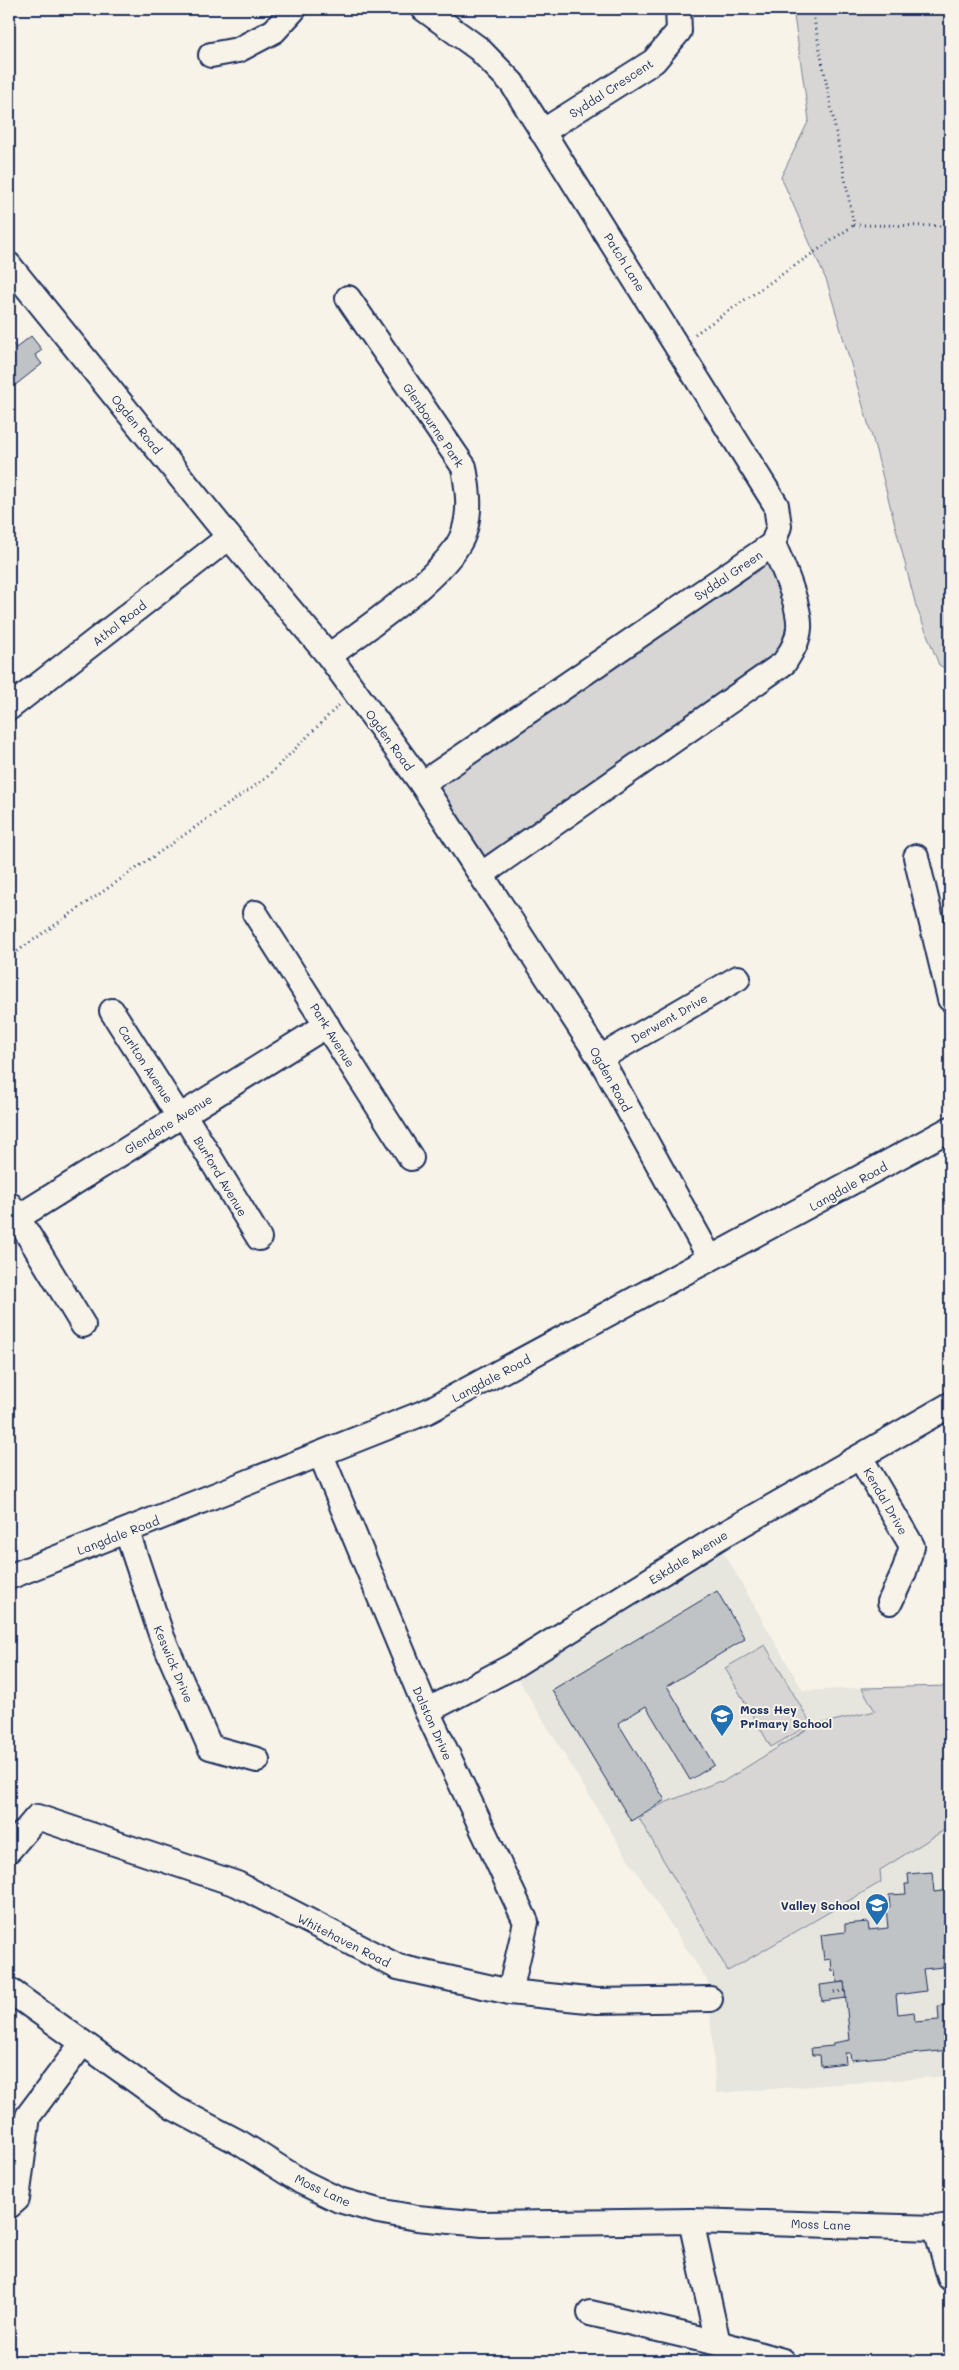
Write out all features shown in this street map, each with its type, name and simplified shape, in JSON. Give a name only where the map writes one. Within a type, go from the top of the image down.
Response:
[{"type":"street","points":[[211,55],[238,50],[274,31],[294,9]]},
{"type":"street","name":"Patch Lane","points":[[424,9],[479,49],[512,83],[776,505],[778,526],[773,544]]},
{"type":"street","name":"Syddal Crescent","points":[[542,132],[654,61],[679,31],[678,9]]},
{"type":"street","name":"Ogden Road","points":[[11,274],[329,656],[422,784],[600,1058],[710,1258]]},
{"type":"street","name":"Glenbourne Park","points":[[329,656],[426,582],[444,563],[464,534],[470,501],[464,468],[348,298]]},
{"type":"street","name":"Athol Road","points":[[9,708],[229,537]]},
{"type":"street","name":"Syddal Green","points":[[422,784],[773,544],[789,581],[800,627],[795,647],[784,663],[482,874]]},
{"type":"street","points":[[916,856],[950,999]]},
{"type":"street","name":"Park Avenue","points":[[255,913],[410,1158]]},
{"type":"street","name":"Derwent Drive","points":[[600,1058],[738,978]]},
{"type":"street","name":"Carlton Avenue","points":[[112,1011],[182,1116]]},
{"type":"street","name":"Glendene Avenue","points":[[12,1214],[182,1116],[327,1025]]},
{"type":"street","name":"Burford Avenue","points":[[182,1116],[259,1238]]},
{"type":"street","name":"Langdale Road","points":[[9,1577],[127,1532],[428,1411],[710,1258],[804,1210],[950,1129]]},
{"type":"street","points":[[12,1214],[83,1325]]},
{"type":"street","name":"Eskdale Avenue","points":[[427,1712],[511,1667],[716,1539],[950,1405]]},
{"type":"street","name":"Dalston Drive","points":[[321,1455],[427,1712],[526,1922],[510,1992]]},
{"type":"street","name":"Kendal Drive","points":[[860,1457],[912,1546],[904,1572],[890,1602]]},
{"type":"street","name":"Keswick Drive","points":[[127,1532],[162,1637],[210,1747],[257,1760]]},
{"type":"street","name":"Whitehaven Road","points":[[9,1850],[37,1816],[238,1884],[398,1967],[510,1992],[597,2001],[710,1999]]},
{"type":"street","name":"Moss Lane","points":[[9,1990],[174,2108],[240,2143],[302,2182],[339,2200],[378,2211],[417,2218],[482,2224],[691,2221],[943,2227]]},
{"type":"street","points":[[9,2206],[17,2199],[28,2116],[82,2044]]},
{"type":"street","points":[[691,2221],[718,2343]]},
{"type":"street","points":[[943,2227],[950,2278]]},
{"type":"street","points":[[590,2313],[718,2343],[783,2361]]},
{"type":"path","points":[[812,9],[854,225]]},
{"type":"path","points":[[678,346],[854,225],[950,226]]},
{"type":"path","points":[[9,957],[266,778],[354,690]]},
{"type":"path","points":[[834,1992],[845,1991]]},
{"type":"shaded area","points":[[793,9],[950,9],[950,671],[939,665],[916,606],[875,447],[827,282],[781,177],[809,120]]},
{"type":"shaded area","points":[[773,544],[795,647],[482,874],[422,784]]},
{"type":"shaded area","name":"Moss Hey Primary School","points":[[716,1539],[803,1691],[862,1688],[946,1829],[950,1862],[950,2076],[716,2093],[708,1982],[625,1854],[511,1667]]},
{"type":"shaded area","points":[[765,1645],[811,1724],[771,1747],[725,1668]]},
{"type":"shaded area","points":[[950,1686],[950,1862],[946,1829],[880,1870],[881,1882],[728,1971],[639,1818],[662,1804],[720,1781],[721,1783],[812,1726],[875,1711],[862,1688]]},
{"type":"building","points":[[31,336],[42,350],[35,355],[42,364],[9,390],[9,345],[12,343],[16,348]]},
{"type":"building","points":[[717,1591],[745,1639],[667,1686],[714,1765],[690,1780],[646,1706],[618,1723],[665,1800],[631,1821],[552,1690]]},
{"type":"building","points":[[932,1872],[934,1892],[950,1890],[950,1956],[943,1956],[944,1967],[923,1969],[926,1991],[896,1995],[898,2014],[914,2012],[915,2022],[939,2020],[938,2006],[950,2005],[950,2050],[851,2060],[850,2053],[845,2053],[846,2063],[821,2066],[820,2055],[812,2055],[811,2048],[833,2046],[833,2043],[850,2040],[844,1982],[837,1983],[836,1970],[832,1971],[831,1959],[824,1960],[821,1935],[845,1932],[845,1924],[868,1922],[869,1930],[888,1928],[886,1908],[890,1907],[889,1895],[906,1894],[905,1884],[909,1884],[908,1874]]},
{"type":"building","points":[[844,1982],[846,1998],[822,2001],[820,1985]]},
{"type":"place","name":"Moss Hey Primary School","points":[[722,1737]]},
{"type":"place","name":"Valley School","points":[[877,1926]]}]
